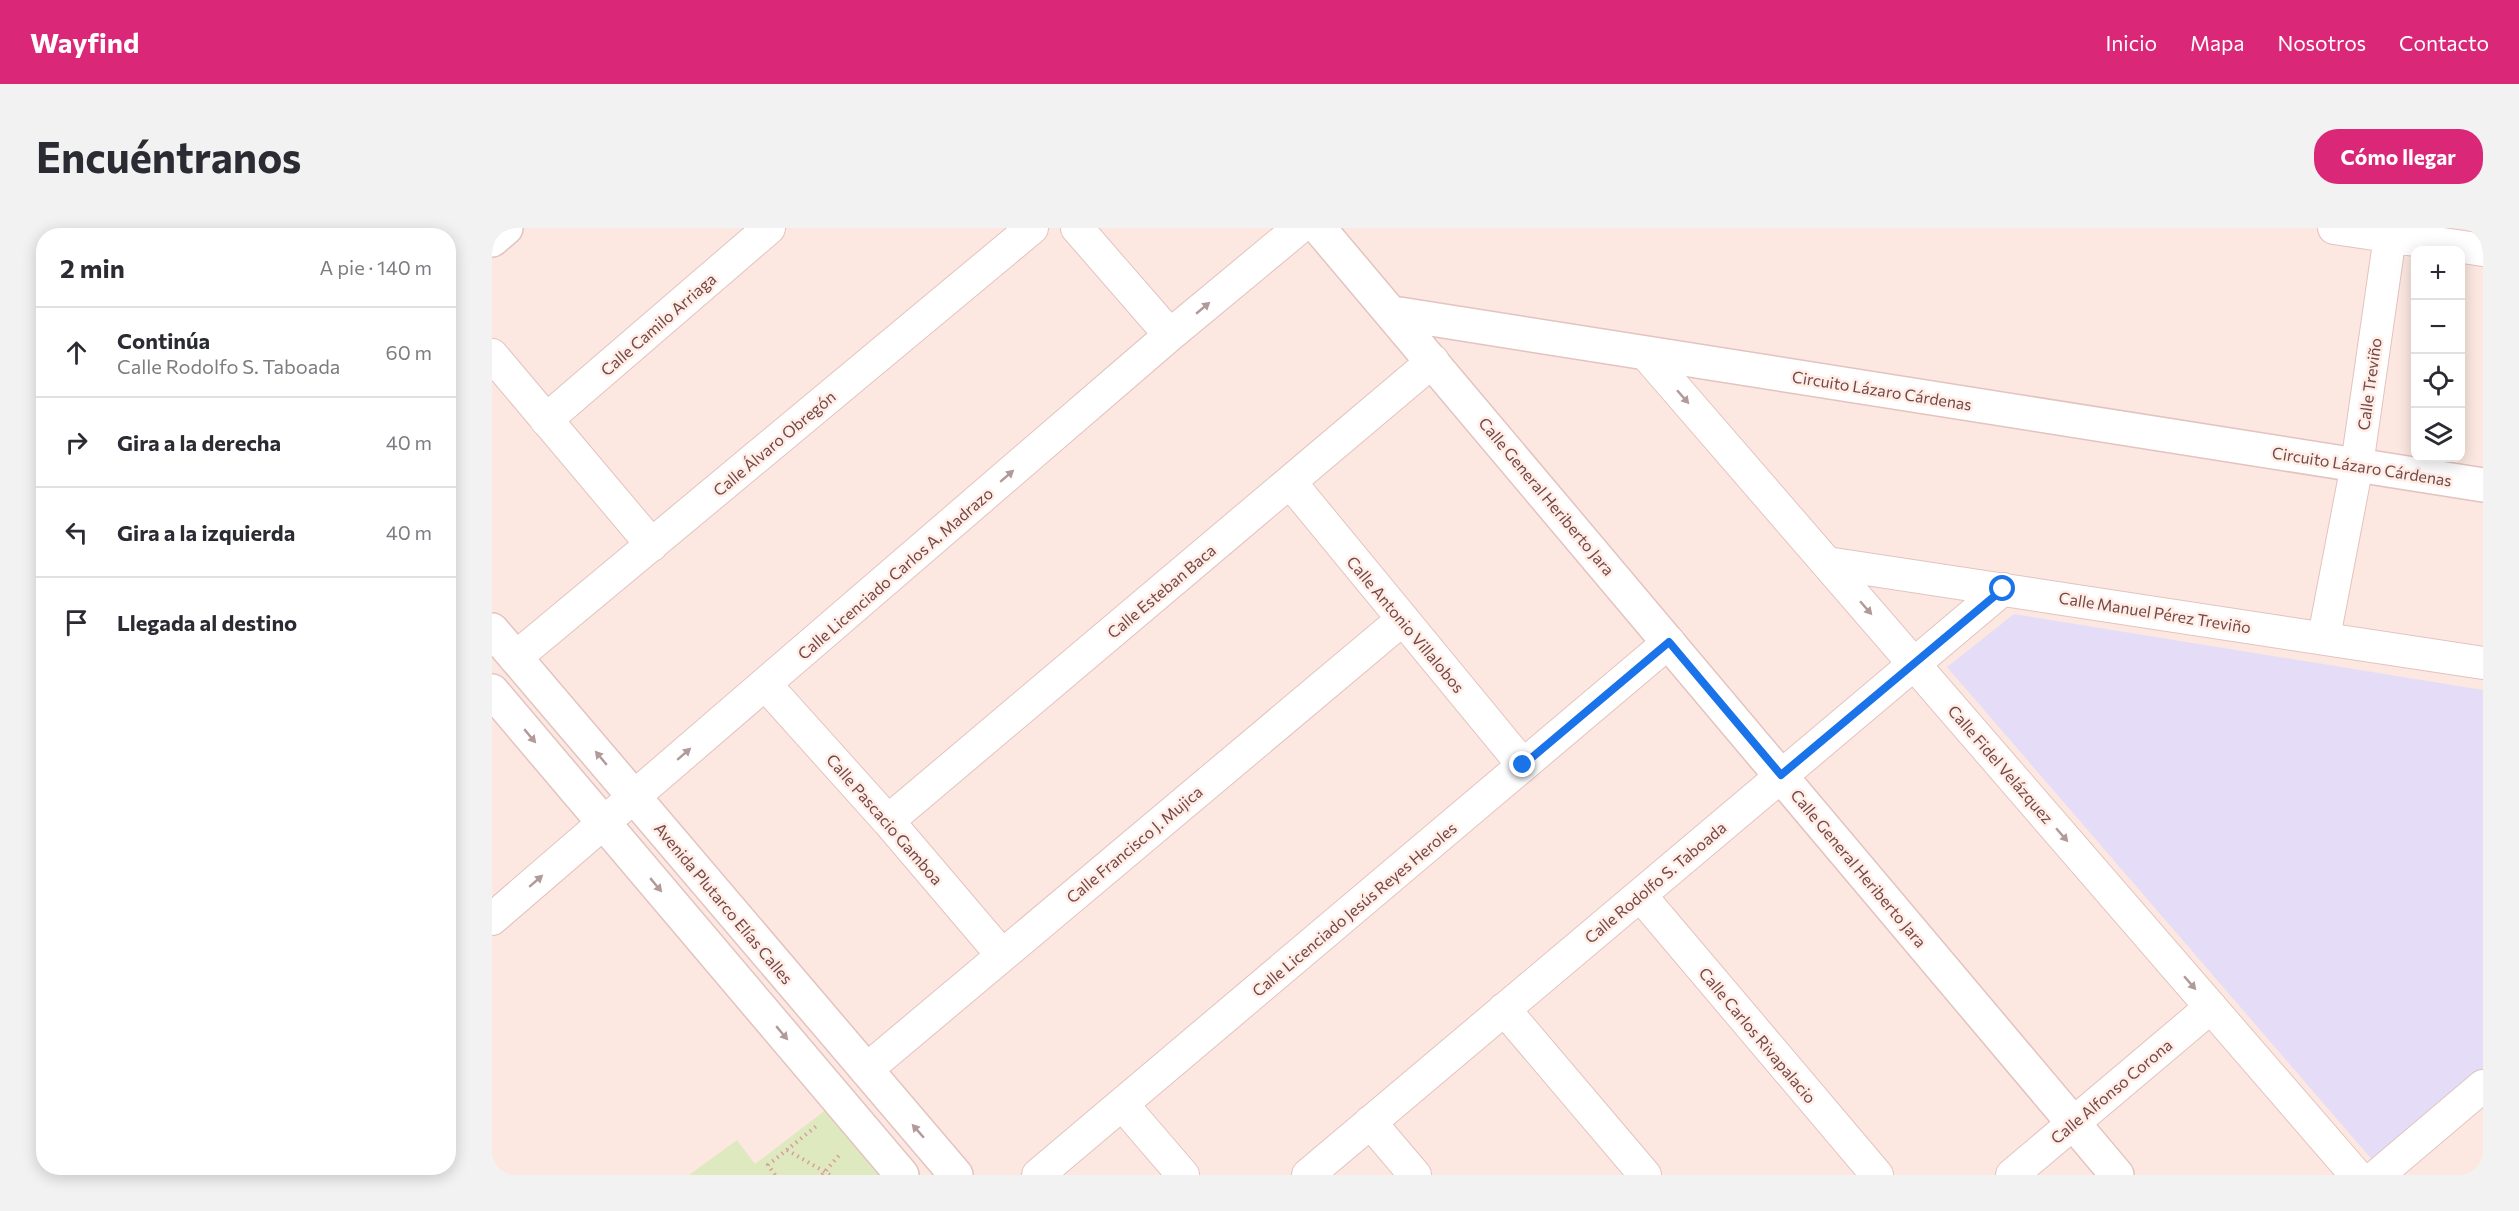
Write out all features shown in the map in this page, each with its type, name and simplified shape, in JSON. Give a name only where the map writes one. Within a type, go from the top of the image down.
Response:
[{"type":"street","points":[[492,240],[506,228]]},
{"type":"street","name":"Calle Camilo Arriaga","points":[[546,420],[769,228]]},
{"type":"street","name":"Calle Álvaro Obregón","points":[[515,658],[1032,228]]},
{"type":"street","points":[[1077,228],[1170,335]]},
{"type":"street","name":"Calle Licenciado Carlos A. Madrazo","points":[[492,919],[1170,335],[1299,228]]},
{"type":"street","points":[[1320,228],[1393,314]]},
{"type":"street","points":[[2334,228],[2483,250]]},
{"type":"street","name":"Calle Treviño","points":[[2324,637],[2357,465],[2390,236]]},
{"type":"street","name":"Circuito Lázaro Cárdenas","points":[[1393,314],[2483,485]]},
{"type":"street","name":"Calle General Heriberto Jara","points":[[1393,314],[2117,1175]]},
{"type":"street","name":"Calle Fidel Velázquez","points":[[1645,353],[2356,1175]]},
{"type":"street","points":[[492,356],[652,545]]},
{"type":"street","name":"Calle Esteban Baca","points":[[888,821],[1433,361]]},
{"type":"street","name":"Calle Antonio Villalobos","points":[[1290,482],[1523,765]]},
{"type":"street","name":"Calle Manuel Pérez Treviño","points":[[1827,562],[2483,663]]},
{"type":"street","name":"Calle Rodolfo S. Taboada","points":[[1308,1175],[2003,589]]},
{"type":"street","name":"Calle Francisco J. Mujica","points":[[866,1070],[1403,619]]},
{"type":"street","name":"Avenida Plutarco Elías Calles","points":[[492,630],[956,1175]]},
{"type":"street","name":"Calle Licenciado Jesús Reyes Heroles","points":[[1038,1175],[1669,642]]},
{"type":"street","name":"Calle Pascacio Gamboa","points":[[765,684],[888,821],[1002,955]]},
{"type":"street","points":[[492,691],[902,1175]]},
{"type":"street","name":"Calle Carlos Rivapalacio","points":[[1640,895],[1876,1175]]},
{"type":"street","name":"Calle Alfonso Corona","points":[[2012,1175],[2211,1007]]},
{"type":"street","points":[[1504,1009],[1645,1175]]},
{"type":"street","points":[[2378,1175],[2483,1086]]},
{"type":"street","points":[[1122,1104],[1183,1175]]},
{"type":"street","points":[[1370,1122],[1415,1175]]},
{"type":"path","points":[[776,1175],[768,1165],[843,1106]]},
{"type":"path","points":[[787,1150],[830,1175]]},
{"type":"shaded area","points":[[2014,614],[2483,690],[2483,1070],[2374,1162],[1947,667]]},
{"type":"green space","points":[[828,1108],[880,1175],[689,1175],[737,1140],[755,1164]]},
{"type":"route","points":[[1523,765],[1669,642],[1781,775],[2003,589]]}]
